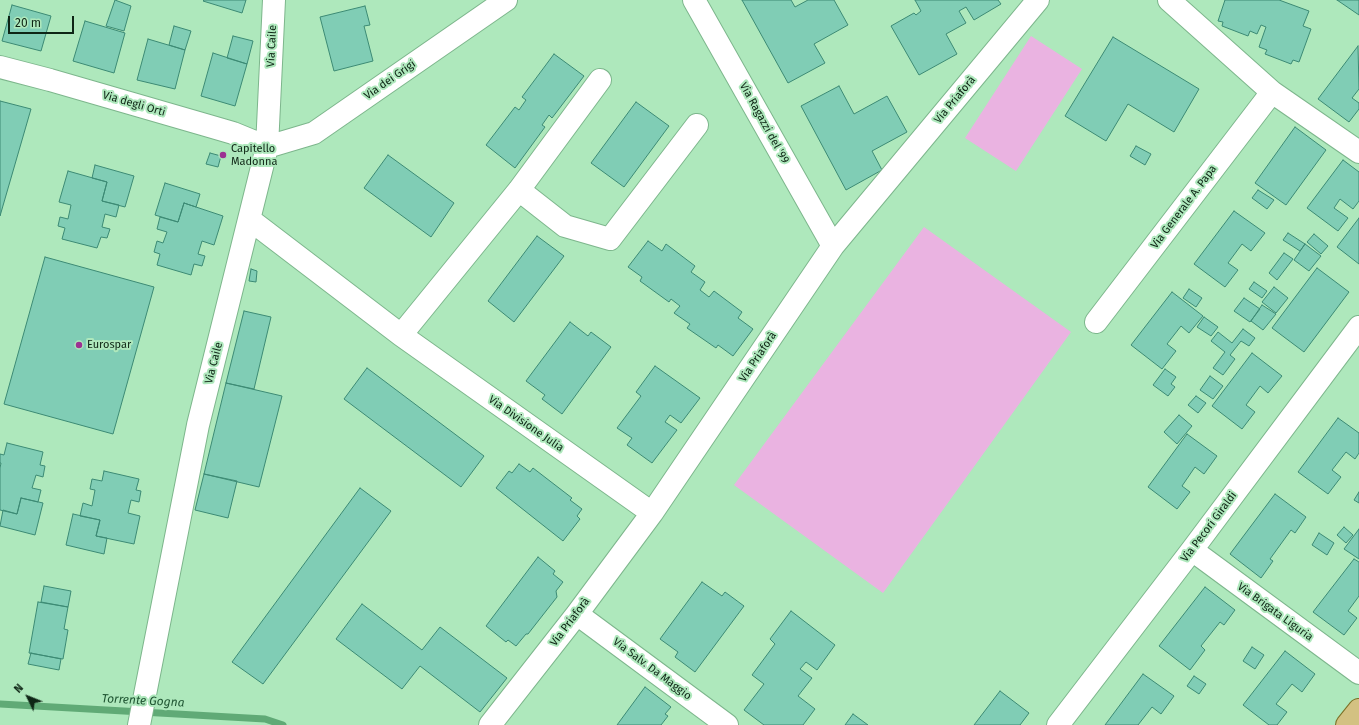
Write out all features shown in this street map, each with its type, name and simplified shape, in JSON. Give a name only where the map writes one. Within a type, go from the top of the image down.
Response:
[{"type":"main road","points":[[1347,725],[1359,710]]},
{"type":"street","name":"Via Caile","points":[[139,725],[198,425],[267,147],[274,0]]},
{"type":"street","name":"Via dei Grigi","points":[[267,147],[314,133],[506,0]]},
{"type":"street","name":"Via Ragazzi del '99","points":[[694,0],[833,246]]},
{"type":"street","name":"Via Priaforà","points":[[490,725],[577,614],[652,513],[833,246],[1038,0]]},
{"type":"street","points":[[1169,0],[1272,92],[1359,152]]},
{"type":"street","name":"Via degli Orti","points":[[0,67],[233,133],[267,147]]},
{"type":"street","points":[[400,335],[519,190],[600,80]]},
{"type":"street","name":"Via Generale A. Papa","points":[[1096,322],[1272,92]]},
{"type":"street","points":[[519,190],[565,226],[610,238],[697,125]]},
{"type":"street","name":"Via Divisione Julia","points":[[249,219],[400,335],[652,513]]},
{"type":"street","name":"Via Pecori Giraldi","points":[[1058,725],[1192,550],[1359,327]]},
{"type":"street","name":"Via Brigata Liguria","points":[[1192,550],[1359,673]]},
{"type":"street","name":"Via Salv. Da Maggio","points":[[577,614],[727,725]]},
{"type":"shaded area","points":[[1031,36],[1082,69],[1016,171],[965,138]]},
{"type":"shaded area","points":[[924,227],[1071,332],[883,593],[734,485]]},
{"type":"building","points":[[115,0],[131,6],[124,31],[106,26]]},
{"type":"building","points":[[246,0],[242,13],[203,1]]},
{"type":"building","points":[[742,0],[791,0],[795,7],[808,0],[834,0],[848,25],[814,44],[825,63],[788,83]]},
{"type":"building","points":[[915,0],[998,0],[1001,4],[974,20],[966,7],[959,11],[966,23],[946,34],[957,54],[919,75],[891,26],[914,13],[916,15],[921,11]]},
{"type":"building","points":[[1225,0],[1279,0],[1309,11],[1303,26],[1311,29],[1299,62],[1293,60],[1291,64],[1265,54],[1267,50],[1259,47],[1266,27],[1261,25],[1257,34],[1250,31],[1248,36],[1222,26],[1223,22],[1218,21]]},
{"type":"building","points":[[1337,0],[1359,0],[1359,15]]},
{"type":"building","points":[[12,5],[51,16],[41,51],[2,41]]},
{"type":"building","points":[[365,6],[370,25],[364,26],[373,61],[334,71],[320,17]]},
{"type":"building","points":[[85,21],[125,33],[114,73],[73,61]]},
{"type":"building","points":[[174,26],[191,31],[185,50],[169,45]]},
{"type":"building","points":[[233,36],[253,41],[247,64],[227,58]]},
{"type":"building","points":[[1113,37],[1199,89],[1174,132],[1128,104],[1106,141],[1065,116]]},
{"type":"building","points":[[148,39],[185,50],[175,89],[137,80]]},
{"type":"building","points":[[1358,46],[1359,89],[1352,98],[1359,103],[1359,109],[1349,122],[1318,99]]},
{"type":"building","points":[[213,53],[247,64],[235,106],[201,96]]},
{"type":"building","points":[[554,54],[584,76],[552,118],[549,115],[542,125],[545,127],[515,168],[486,145],[515,107],[519,110],[526,100],[522,97]]},
{"type":"building","points":[[839,86],[854,114],[887,96],[907,132],[872,151],[882,170],[846,190],[801,106]]},
{"type":"building","points":[[0,101],[31,109],[0,216]]},
{"type":"building","points":[[636,102],[669,126],[624,187],[591,163]]},
{"type":"building","points":[[1295,127],[1326,150],[1286,205],[1255,183]]},
{"type":"building","points":[[1136,146],[1151,154],[1145,165],[1130,156]]},
{"type":"building","points":[[210,153],[221,156],[218,167],[206,164]]},
{"type":"building","points":[[388,155],[454,203],[431,237],[364,188]]},
{"type":"building","points":[[1343,160],[1359,172],[1359,201],[1353,209],[1340,199],[1334,208],[1348,218],[1338,231],[1307,208]]},
{"type":"building","points":[[95,165],[134,176],[125,207],[102,201],[107,182],[92,178]]},
{"type":"building","points":[[68,171],[107,182],[102,201],[119,205],[116,217],[105,214],[102,227],[110,229],[107,238],[101,237],[97,248],[62,239],[65,228],[58,226],[60,217],[68,219],[71,205],[59,202]]},
{"type":"building","points":[[165,183],[200,194],[196,207],[184,203],[178,222],[155,215]]},
{"type":"building","points":[[1258,190],[1274,200],[1267,209],[1252,198]]},
{"type":"building","points":[[184,203],[223,216],[214,245],[202,241],[198,254],[205,256],[202,266],[194,264],[191,275],[157,265],[160,254],[154,252],[157,241],[163,243],[167,232],[157,229],[160,217],[178,222]]},
{"type":"building","points":[[1234,211],[1265,233],[1251,251],[1242,244],[1228,263],[1238,270],[1225,287],[1194,264]]},
{"type":"building","points":[[1359,218],[1359,264],[1337,247]]},
{"type":"building","points":[[1288,233],[1305,244],[1300,251],[1283,240]]},
{"type":"building","points":[[1314,234],[1328,246],[1321,254],[1307,242]]},
{"type":"building","points":[[537,236],[564,256],[514,322],[488,301]]},
{"type":"building","points":[[648,241],[662,251],[666,244],[695,266],[691,272],[705,282],[700,290],[709,297],[714,291],[742,312],[738,318],[753,329],[733,356],[718,345],[716,348],[687,328],[690,324],[674,313],[680,306],[671,299],[669,302],[640,281],[642,277],[628,267]]},
{"type":"building","points":[[1305,244],[1321,256],[1309,271],[1294,260]]},
{"type":"building","points":[[1284,253],[1293,259],[1277,280],[1269,273]]},
{"type":"building","name":"Eurospar","points":[[45,257],[154,287],[113,434],[4,404]]},
{"type":"building","points":[[1317,268],[1349,292],[1304,352],[1272,328]]},
{"type":"building","points":[[251,269],[257,271],[256,282],[249,281]]},
{"type":"building","points":[[1254,282],[1267,291],[1262,298],[1249,289]]},
{"type":"building","points":[[1274,287],[1288,298],[1276,313],[1262,302]]},
{"type":"building","points":[[1189,289],[1202,298],[1196,307],[1183,298]]},
{"type":"building","points":[[1172,292],[1203,316],[1189,333],[1181,326],[1167,344],[1176,351],[1162,369],[1131,345]]},
{"type":"building","points":[[1244,298],[1260,309],[1250,322],[1234,311]]},
{"type":"building","points":[[1262,305],[1276,314],[1263,330],[1251,321]]},
{"type":"building","points":[[244,311],[271,317],[254,389],[226,383]]},
{"type":"building","points":[[1204,317],[1218,327],[1211,336],[1197,327]]},
{"type":"building","points":[[570,322],[588,336],[591,332],[611,347],[562,414],[542,399],[545,395],[526,381]]},
{"type":"building","points":[[1243,329],[1255,338],[1249,346],[1241,341],[1230,355],[1235,359],[1223,375],[1213,368],[1225,352],[1211,341],[1218,332],[1232,343]]},
{"type":"building","points":[[1252,353],[1282,376],[1268,393],[1260,386],[1246,405],[1255,412],[1242,429],[1212,406]]},
{"type":"building","points":[[655,366],[700,398],[681,423],[670,415],[665,422],[677,430],[652,463],[627,445],[632,438],[617,428],[641,396],[636,392]]},
{"type":"building","points":[[367,368],[484,456],[461,487],[344,399]]},
{"type":"building","points":[[1165,369],[1176,377],[1171,384],[1175,387],[1168,396],[1153,385]]},
{"type":"building","points":[[1210,376],[1223,386],[1213,399],[1200,390]]},
{"type":"building","points":[[226,383],[282,396],[259,487],[204,474]]},
{"type":"building","points":[[1196,396],[1206,403],[1198,413],[1188,405]]},
{"type":"building","points":[[1179,415],[1192,426],[1177,444],[1164,432]]},
{"type":"building","points":[[1338,418],[1359,433],[1359,453],[1355,459],[1346,452],[1332,470],[1341,477],[1328,494],[1298,472]]},
{"type":"building","points":[[1187,434],[1217,456],[1204,474],[1195,467],[1182,486],[1190,492],[1177,509],[1148,487]]},
{"type":"building","points":[[7,443],[43,452],[40,465],[45,466],[43,477],[36,475],[32,488],[41,490],[38,502],[21,498],[17,514],[0,510],[0,454],[4,455]]},
{"type":"building","points":[[519,464],[530,472],[533,468],[572,498],[570,500],[582,509],[577,516],[580,519],[563,541],[496,488],[509,471],[512,473]]},
{"type":"building","points":[[104,471],[139,479],[136,490],[141,491],[139,502],[131,500],[128,513],[140,516],[134,544],[96,536],[100,520],[80,516],[83,503],[92,506],[95,490],[90,489],[92,479],[102,481]]},
{"type":"building","points":[[204,474],[237,481],[228,518],[195,510]]},
{"type":"building","points":[[360,488],[391,511],[263,684],[232,662]]},
{"type":"building","points":[[1359,492],[1359,503],[1354,500]]},
{"type":"building","points":[[1275,494],[1306,517],[1295,533],[1291,530],[1270,559],[1273,561],[1261,578],[1230,554]]},
{"type":"building","points":[[21,498],[43,503],[35,535],[0,526],[3,510],[17,514]]},
{"type":"building","points":[[73,514],[100,520],[96,536],[107,538],[104,554],[66,545]]},
{"type":"building","points":[[1344,527],[1353,535],[1346,543],[1337,535]]},
{"type":"building","points":[[1359,529],[1359,559],[1344,549]]},
{"type":"building","points":[[1319,533],[1334,543],[1327,555],[1312,545]]},
{"type":"building","points":[[538,557],[555,571],[553,574],[563,582],[556,591],[557,597],[528,634],[526,634],[516,646],[508,640],[506,642],[486,626]]},
{"type":"building","points":[[1354,559],[1359,562],[1359,596],[1348,611],[1357,618],[1344,635],[1313,612]]},
{"type":"building","points":[[702,582],[722,596],[725,592],[744,606],[695,672],[675,657],[678,652],[660,639]]},
{"type":"building","points":[[44,586],[71,591],[68,607],[41,602]]},
{"type":"building","points":[[1205,587],[1235,610],[1224,625],[1220,622],[1201,646],[1205,650],[1190,670],[1159,646]]},
{"type":"building","points":[[38,602],[68,607],[64,629],[68,630],[63,659],[29,653]]},
{"type":"building","points":[[362,604],[422,650],[440,627],[507,678],[480,712],[420,666],[402,689],[336,639]]},
{"type":"building","points":[[791,611],[835,645],[817,670],[806,662],[800,669],[812,678],[798,696],[815,709],[803,725],[764,725],[744,710],[764,684],[752,675],[775,644],[770,639]]},
{"type":"building","points":[[1252,647],[1264,655],[1255,669],[1243,661]]},
{"type":"building","points":[[1285,651],[1315,674],[1302,692],[1292,684],[1276,704],[1287,712],[1277,725],[1269,725],[1243,705]]},
{"type":"building","points":[[31,653],[61,659],[59,670],[28,664]]},
{"type":"building","points":[[1143,674],[1174,696],[1161,714],[1152,707],[1138,725],[1105,725]]},
{"type":"building","points":[[1194,676],[1206,684],[1199,694],[1187,686]]},
{"type":"building","points":[[645,687],[671,707],[665,714],[668,716],[661,725],[617,725]]},
{"type":"building","points":[[1000,691],[1029,713],[1020,725],[974,725]]},
{"type":"building","points":[[853,714],[868,725],[845,725]]},
{"type":"waterway","name":"Torrente Gogna","points":[[0,704],[265,719],[283,725]]},
{"type":"place","name":"Capitello Madonna","points":[[223,155]]},
{"type":"place","name":"Eurospar","points":[[79,345]]}]
